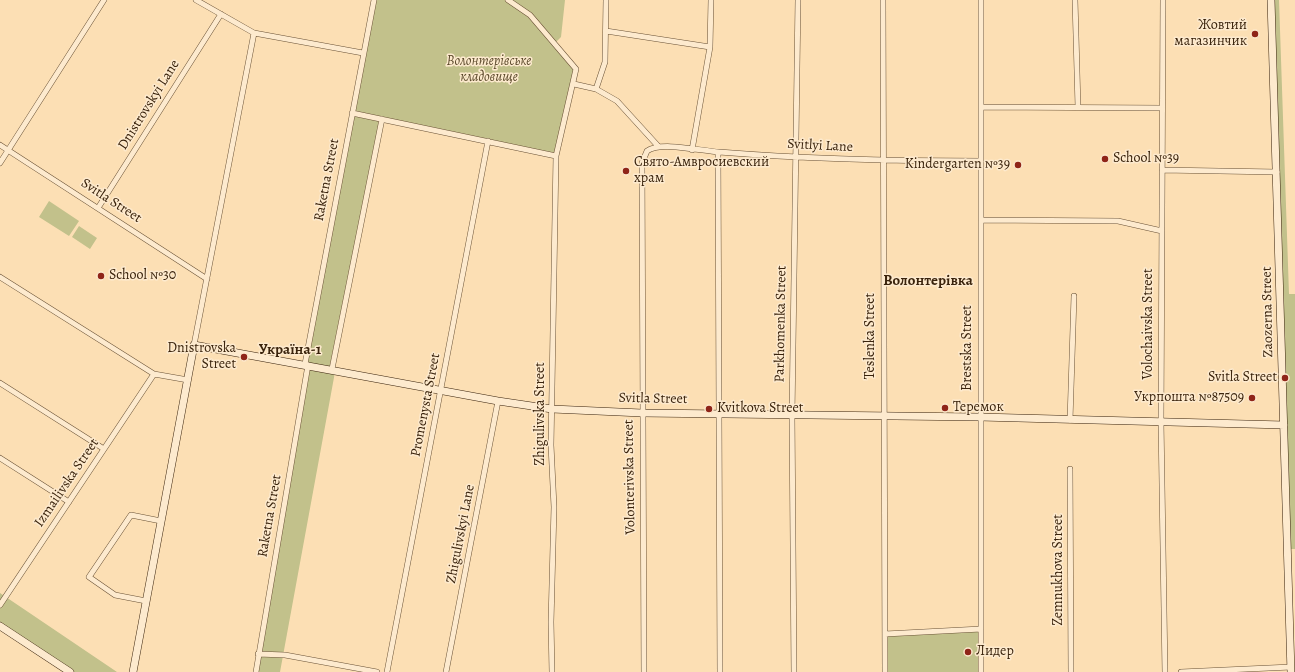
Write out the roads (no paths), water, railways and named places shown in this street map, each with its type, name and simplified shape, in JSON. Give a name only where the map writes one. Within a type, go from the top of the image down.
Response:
[{"type":"street","points":[[0,163],[104,0]]},
{"type":"street","points":[[196,0],[254,33],[363,53]]},
{"type":"street","name":"Raketna Street","points":[[256,672],[306,365],[374,0]]},
{"type":"street","name":"Zhigulivska Street","points":[[508,0],[530,14],[574,64],[576,73],[556,156],[551,445],[554,507],[551,622],[552,672]]},
{"type":"street","points":[[596,89],[605,62],[606,0]]},
{"type":"street","points":[[692,150],[710,48],[711,0]]},
{"type":"street","name":"Parkhomenka Street","points":[[794,672],[792,415],[798,0]]},
{"type":"street","name":"Teslenka Street","points":[[883,0],[883,416],[885,672]]},
{"type":"street","name":"Brestska Street","points":[[981,672],[980,417],[982,0]]},
{"type":"street","points":[[1075,0],[1078,107]]},
{"type":"street","name":"Volochaivska Street","points":[[1163,0],[1161,422],[1165,672]]},
{"type":"street","name":"Zaozerna Street","points":[[1270,0],[1291,669]]},
{"type":"street","name":"Dnistrovskyi Lane","points":[[98,208],[221,14]]},
{"type":"street","points":[[606,31],[710,48]]},
{"type":"street","points":[[133,672],[254,33]]},
{"type":"street","points":[[574,84],[596,89],[623,106],[658,146]]},
{"type":"street","points":[[981,107],[1162,108]]},
{"type":"street","points":[[352,113],[556,156]]},
{"type":"street","points":[[332,369],[382,119]]},
{"type":"street","name":"Promenysta Street","points":[[387,672],[488,142]]},
{"type":"street","name":"Svitla Street","points":[[0,145],[207,279]]},
{"type":"street","name":"Svitlyi Lane","points":[[658,146],[718,152],[883,162],[981,161]]},
{"type":"street","name":"Volonterivska Street","points":[[644,672],[642,163],[647,151],[658,146]]},
{"type":"street","points":[[718,152],[720,672]]},
{"type":"street","points":[[1162,170],[1276,172]]},
{"type":"street","points":[[981,220],[1118,221],[1162,231]]},
{"type":"street","points":[[0,277],[154,374],[188,380]]},
{"type":"street","points":[[1070,420],[1074,296]]},
{"type":"street","name":"Svitla Street","points":[[194,345],[332,369],[498,401],[552,409],[642,413],[980,417],[1284,425]]},
{"type":"street","name":"Izmailivska Street","points":[[0,605],[154,374]]},
{"type":"street","points":[[0,383],[104,448]]},
{"type":"street","name":"Zhigulivskyi Lane","points":[[446,672],[498,401]]},
{"type":"street","points":[[0,458],[69,502]]},
{"type":"street","name":"Zemnukhova Street","points":[[1070,469],[1071,672]]},
{"type":"street","points":[[146,601],[115,595],[89,577],[131,515],[161,521]]},
{"type":"street","points":[[0,626],[70,672]]},
{"type":"street","points":[[885,634],[981,629]]},
{"type":"street","points":[[258,654],[285,655],[377,672]]},
{"type":"street","points":[[1181,672],[1291,669]]},
{"type":"place","name":"Жовтий магазинчик","points":[[1255,34]]},
{"type":"place","name":"School №39","points":[[1105,159]]},
{"type":"place","name":"Kindergarten №39","points":[[1018,165]]},
{"type":"place","name":"Свято-Амвросиевский храм","points":[[626,171]]},
{"type":"place","name":"School №30","points":[[101,276]]},
{"type":"place","name":"Dnistrovska Street","points":[[244,357]]},
{"type":"place","name":"Svitla Street","points":[[1285,378]]},
{"type":"place","name":"Укрпошта №87509","points":[[1252,398]]},
{"type":"place","name":"Теремок","points":[[945,408]]},
{"type":"place","name":"Kvitkova Street","points":[[709,409]]},
{"type":"place","name":"Лидер","points":[[968,652]]},
{"type":"district","name":"Волонтерівка","points":[[928,281]]},
{"type":"district","name":"Україна-1","points":[[290,350]]},
{"type":"park label","name":"Волонтерівське кладовище","points":[[489,70]]}]
